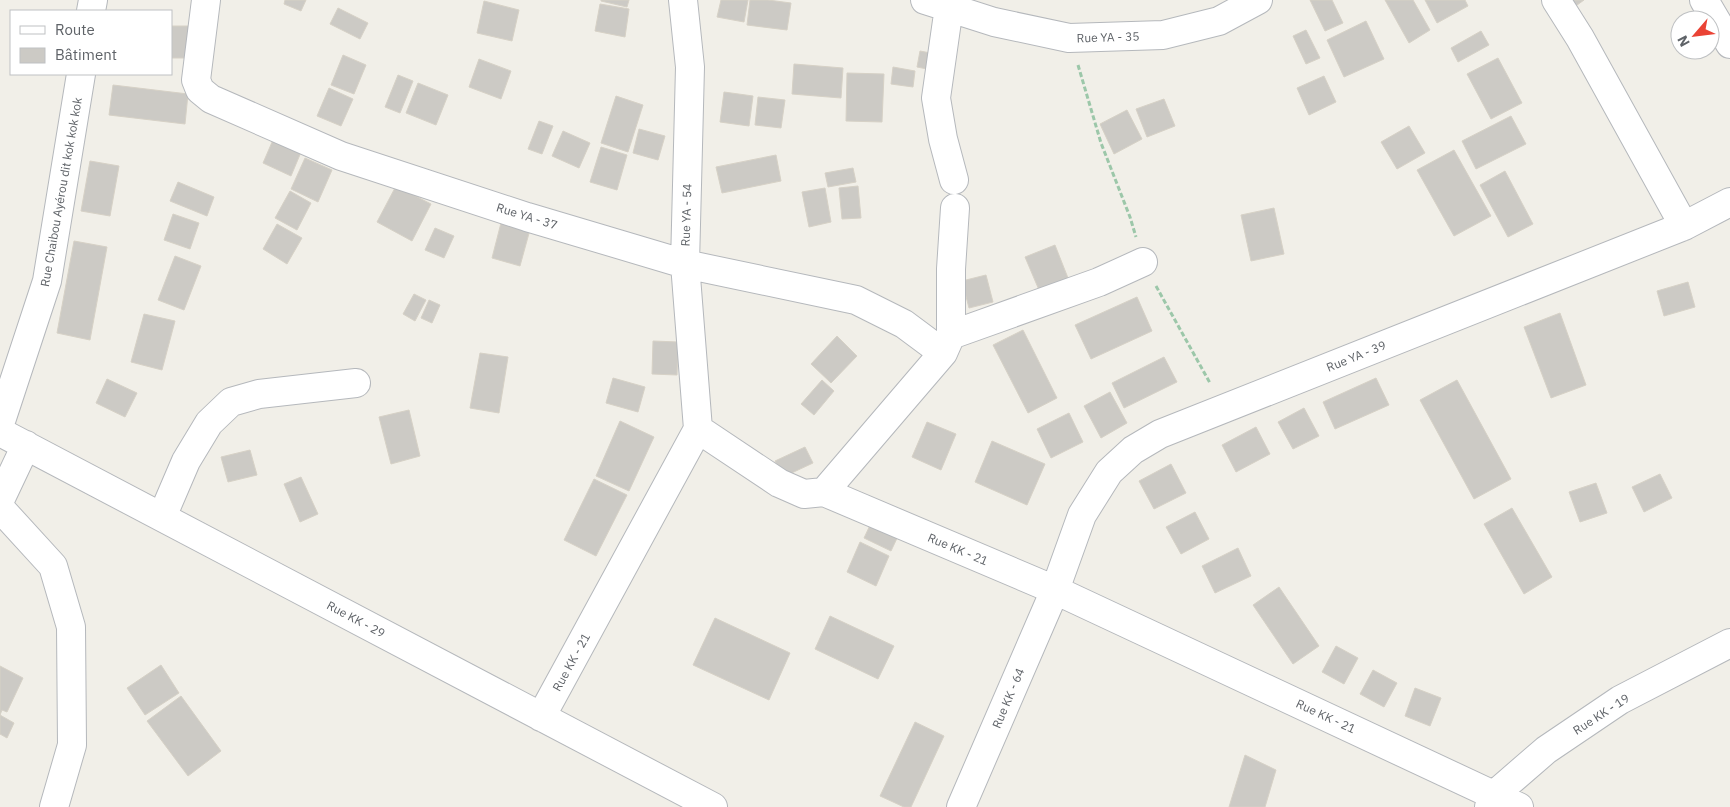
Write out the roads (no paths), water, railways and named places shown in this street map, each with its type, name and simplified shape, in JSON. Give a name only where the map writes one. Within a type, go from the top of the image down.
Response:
[{"type":"street","name":"Rue YA - 37","points":[[206,0],[196,80],[200,90],[211,99],[341,156],[528,217],[685,264],[856,300],[947,344]]},
{"type":"street","name":"Rue YA - 54","points":[[683,0],[690,67],[685,264],[698,429]]},
{"type":"street","name":"Rue YA - 35","points":[[941,3],[994,22],[1070,38],[1163,35],[1219,21],[1258,0]]},
{"type":"street","points":[[1556,0],[1580,38],[1684,226]]},
{"type":"street","points":[[1704,0],[1730,44]]},
{"type":"street","points":[[941,3],[936,98],[943,139],[954,180]]},
{"type":"street","name":"Rue Chaibou Ayérou dit kok kok kok","points":[[0,424],[47,281],[81,75]]},
{"type":"street","name":"Rue YA - 39","points":[[1055,590],[1082,514],[1109,472],[1133,450],[1160,434],[1684,226],[1730,202]]},
{"type":"street","points":[[947,344],[955,208]]},
{"type":"street","points":[[824,492],[947,344],[1143,262]]},
{"type":"street","points":[[162,517],[186,461],[209,423],[231,402],[259,394],[356,383]]},
{"type":"street","name":"Rue KK - 21","points":[[541,717],[698,429],[779,483],[804,494],[824,492],[1055,590],[1492,801],[1518,807]]},
{"type":"street","name":"Rue KK - 29","points":[[0,432],[713,807]]},
{"type":"street","points":[[0,500],[26,446]]},
{"type":"street","points":[[0,508],[52,566],[71,627],[72,744],[54,807]]},
{"type":"street","name":"Rue KK - 64","points":[[961,807],[1055,590]]},
{"type":"street","name":"Rue KK - 19","points":[[1492,801],[1546,750],[1620,700],[1730,643]]}]
